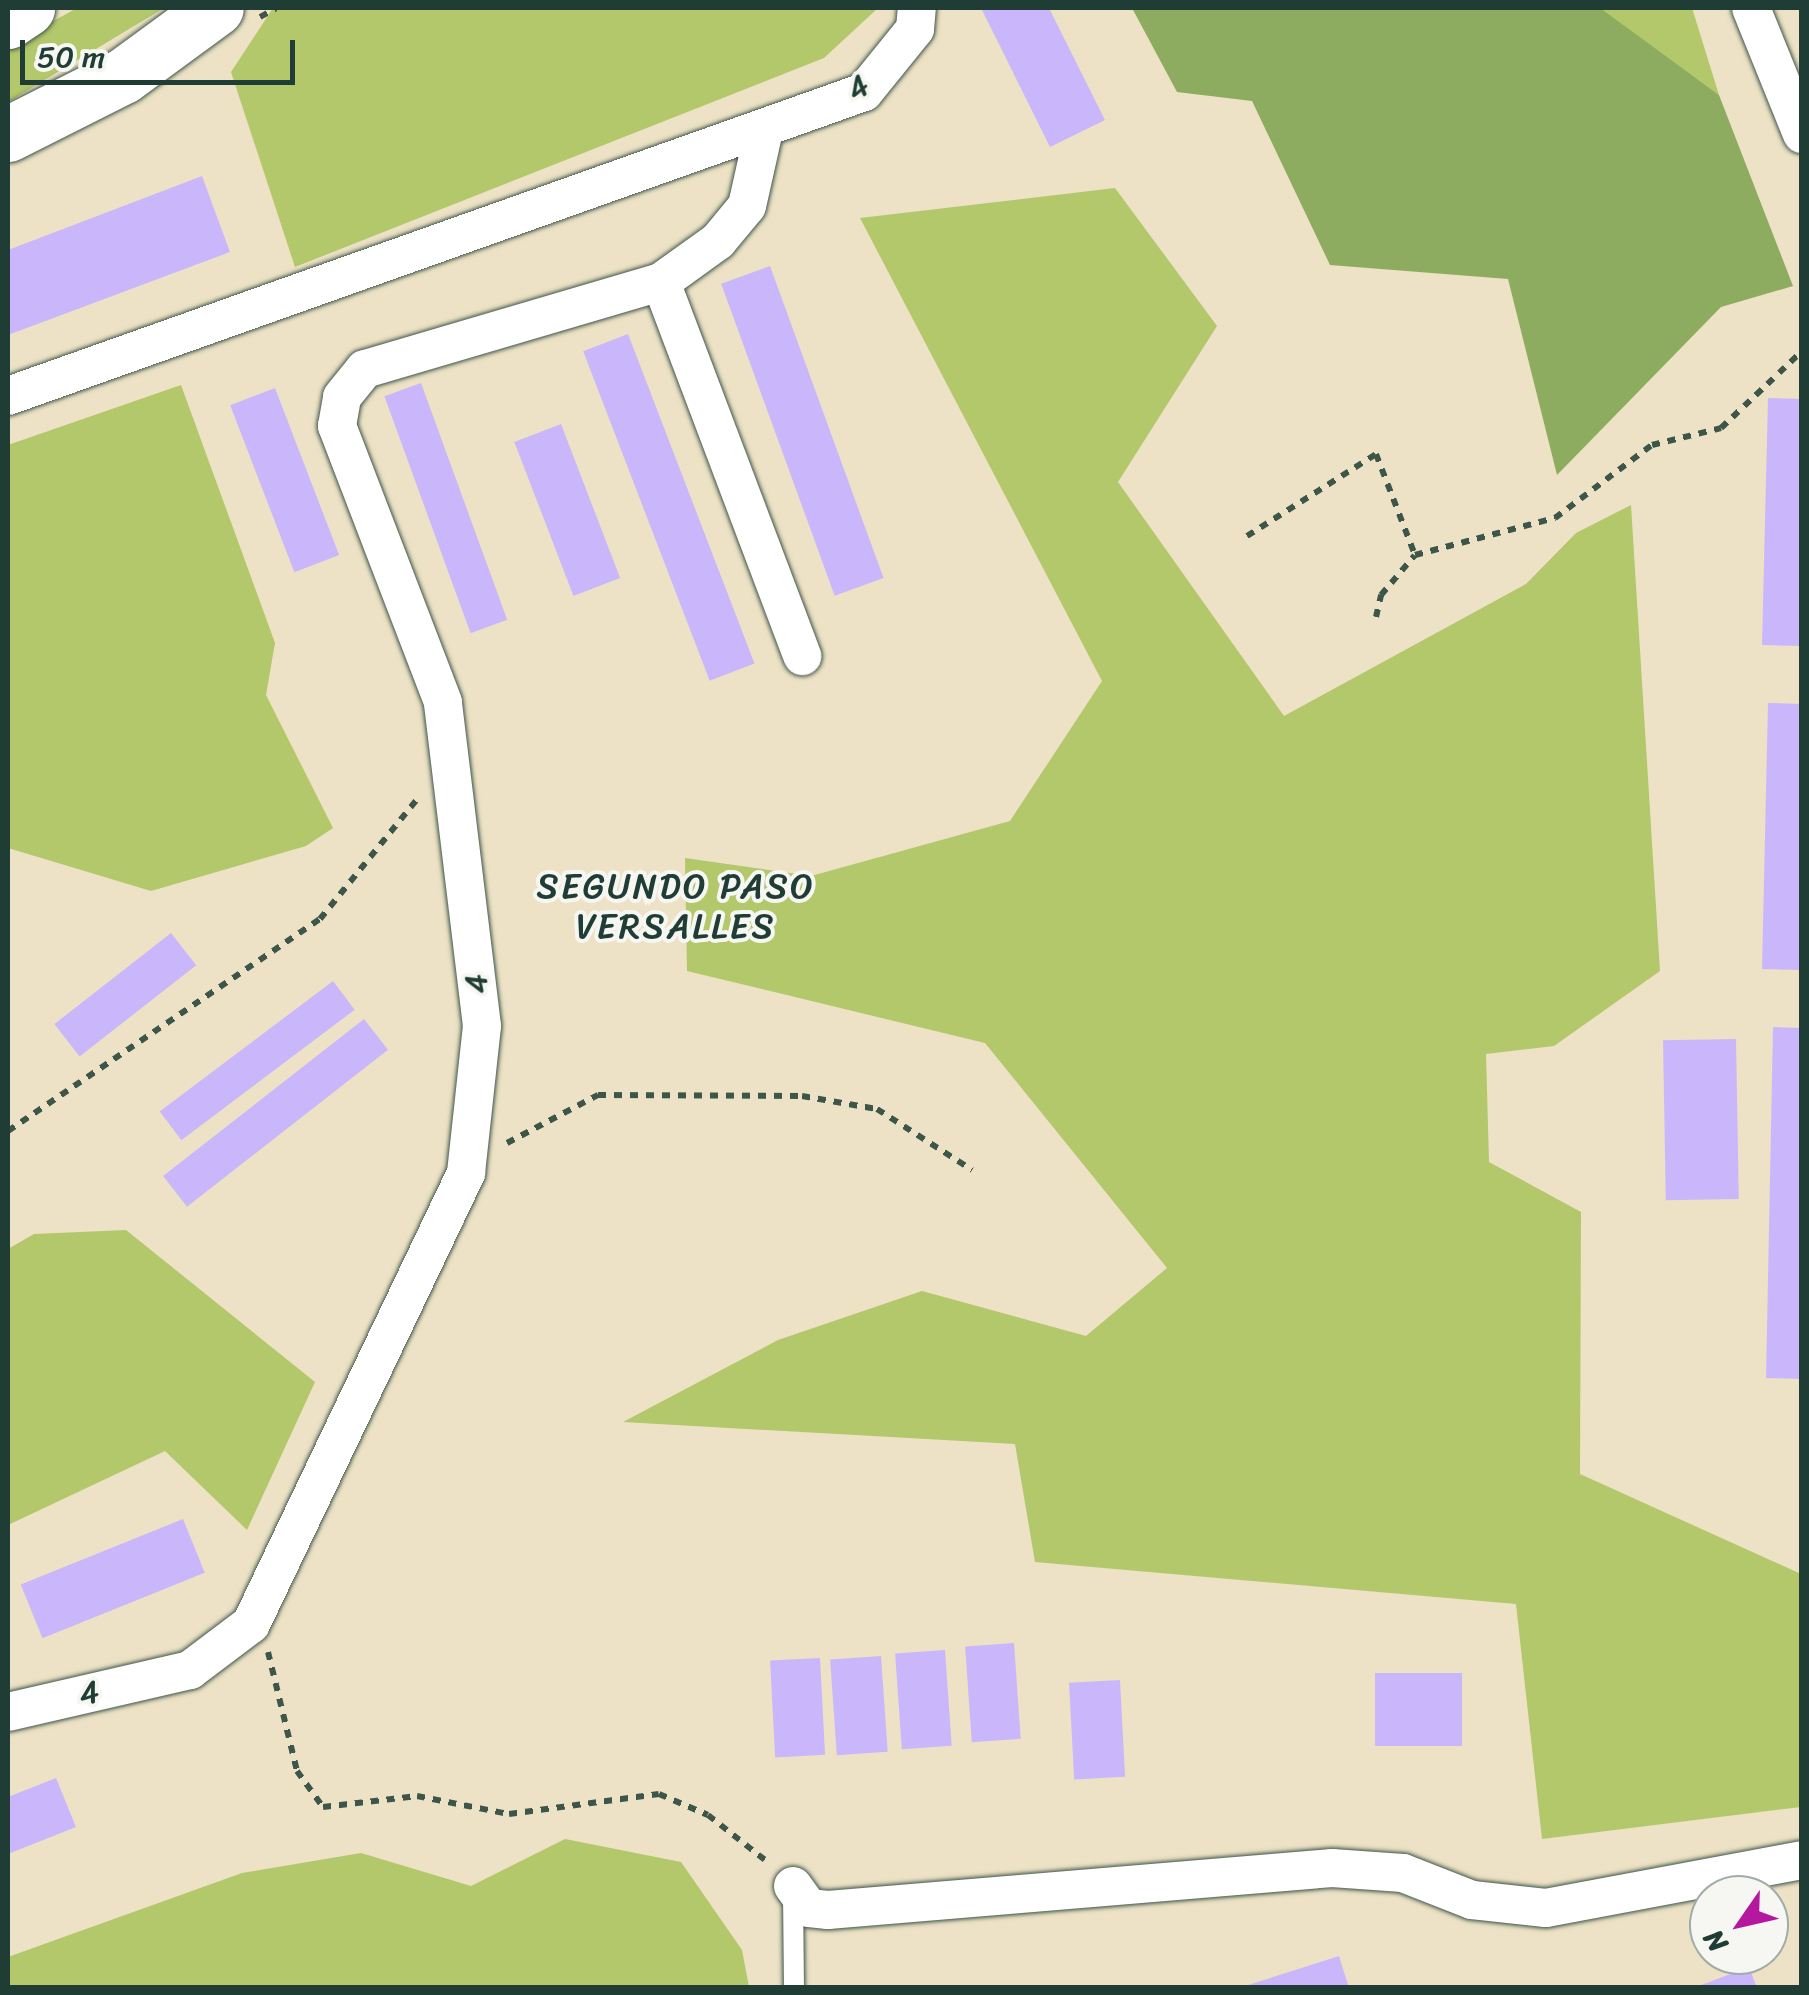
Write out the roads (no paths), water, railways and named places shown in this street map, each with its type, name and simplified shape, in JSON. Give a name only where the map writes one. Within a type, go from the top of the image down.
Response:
[{"type":"main road","points":[[8,21],[26,8]]},
{"type":"main road","points":[[8,134],[123,76],[216,8]]},
{"type":"street","name":"4","points":[[8,396],[864,92],[915,28],[917,8]]},
{"type":"street","points":[[1751,8],[1802,134]]},
{"type":"street","points":[[764,130],[748,206],[661,282],[802,656]]},
{"type":"street","name":"4","points":[[8,1712],[190,1670],[251,1624],[466,1173],[482,1026],[444,702],[337,426],[342,398],[365,369],[661,282]]},
{"type":"street","points":[[793,1886],[809,1908],[828,1910],[1352,1869],[1546,1908],[1802,1860]]},
{"type":"lane","points":[[793,1886],[794,1988]]},
{"type":"district","name":"SEGUNDO PASO VERSALLES","points":[[676,906]]}]
